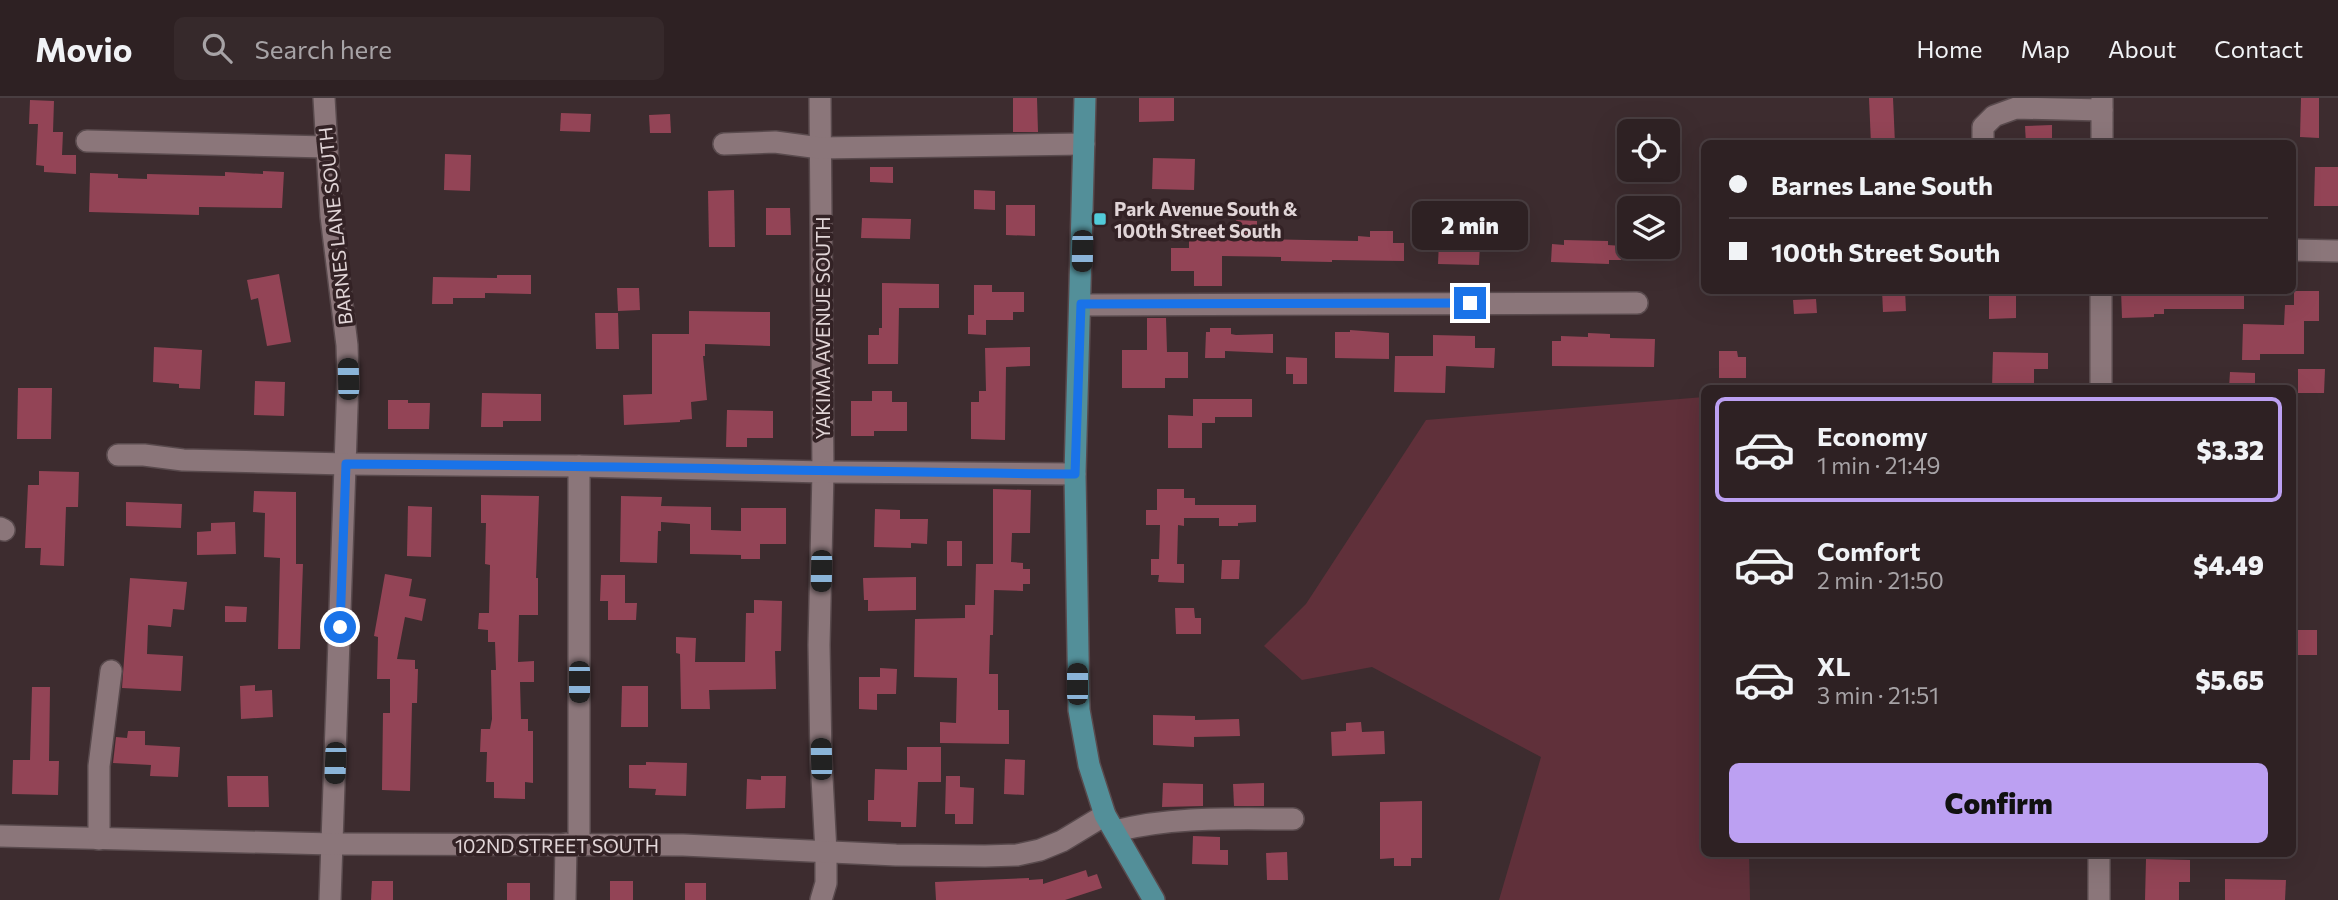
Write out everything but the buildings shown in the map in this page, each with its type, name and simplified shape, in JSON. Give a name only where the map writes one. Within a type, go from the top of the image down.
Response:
[{"type":"main road","points":[[1085,98],[1075,474],[1079,710],[1089,765],[1110,823],[1154,900]]},
{"type":"street","name":"BARNES LANE SOUTH","points":[[324,98],[331,216],[347,345],[346,464],[330,900]]},
{"type":"street","name":"YAKIMA AVENUE SOUTH","points":[[820,98],[823,472],[819,645],[821,759],[828,894]]},
{"type":"street","points":[[1983,140],[1983,127],[1994,116],[2016,108],[2102,104],[2102,140]]},
{"type":"street","points":[[86,141],[326,147]]},
{"type":"street","points":[[724,145],[775,142],[820,148],[1084,144]]},
{"type":"street","points":[[2296,250],[2338,251]]},
{"type":"street","points":[[2101,294],[2101,385]]},
{"type":"street","points":[[1081,304],[1637,303]]},
{"type":"street","points":[[118,455],[144,454],[183,460],[346,464],[1075,474]]},
{"type":"street","points":[[565,900],[573,845],[579,466]]},
{"type":"street","points":[[99,839],[99,766],[111,671]]},
{"type":"street","name":"102ND STREET SOUTH","points":[[0,835],[332,844],[683,845],[940,857],[1017,855],[1040,850],[1110,823],[1293,819]]},
{"type":"street","points":[[2099,857],[2099,900]]},
{"type":"shaded area","points":[[1701,397],[1701,857],[1749,857],[1750,900],[1499,900],[1541,757],[1372,667],[1302,680],[1264,646],[1306,604],[1426,420]]},
{"type":"place","name":"Park Avenue South & 100th Street South","points":[[1100,219]]},
{"type":"route","points":[[340,627],[346,464],[1075,474],[1081,304],[1470,303]]}]
